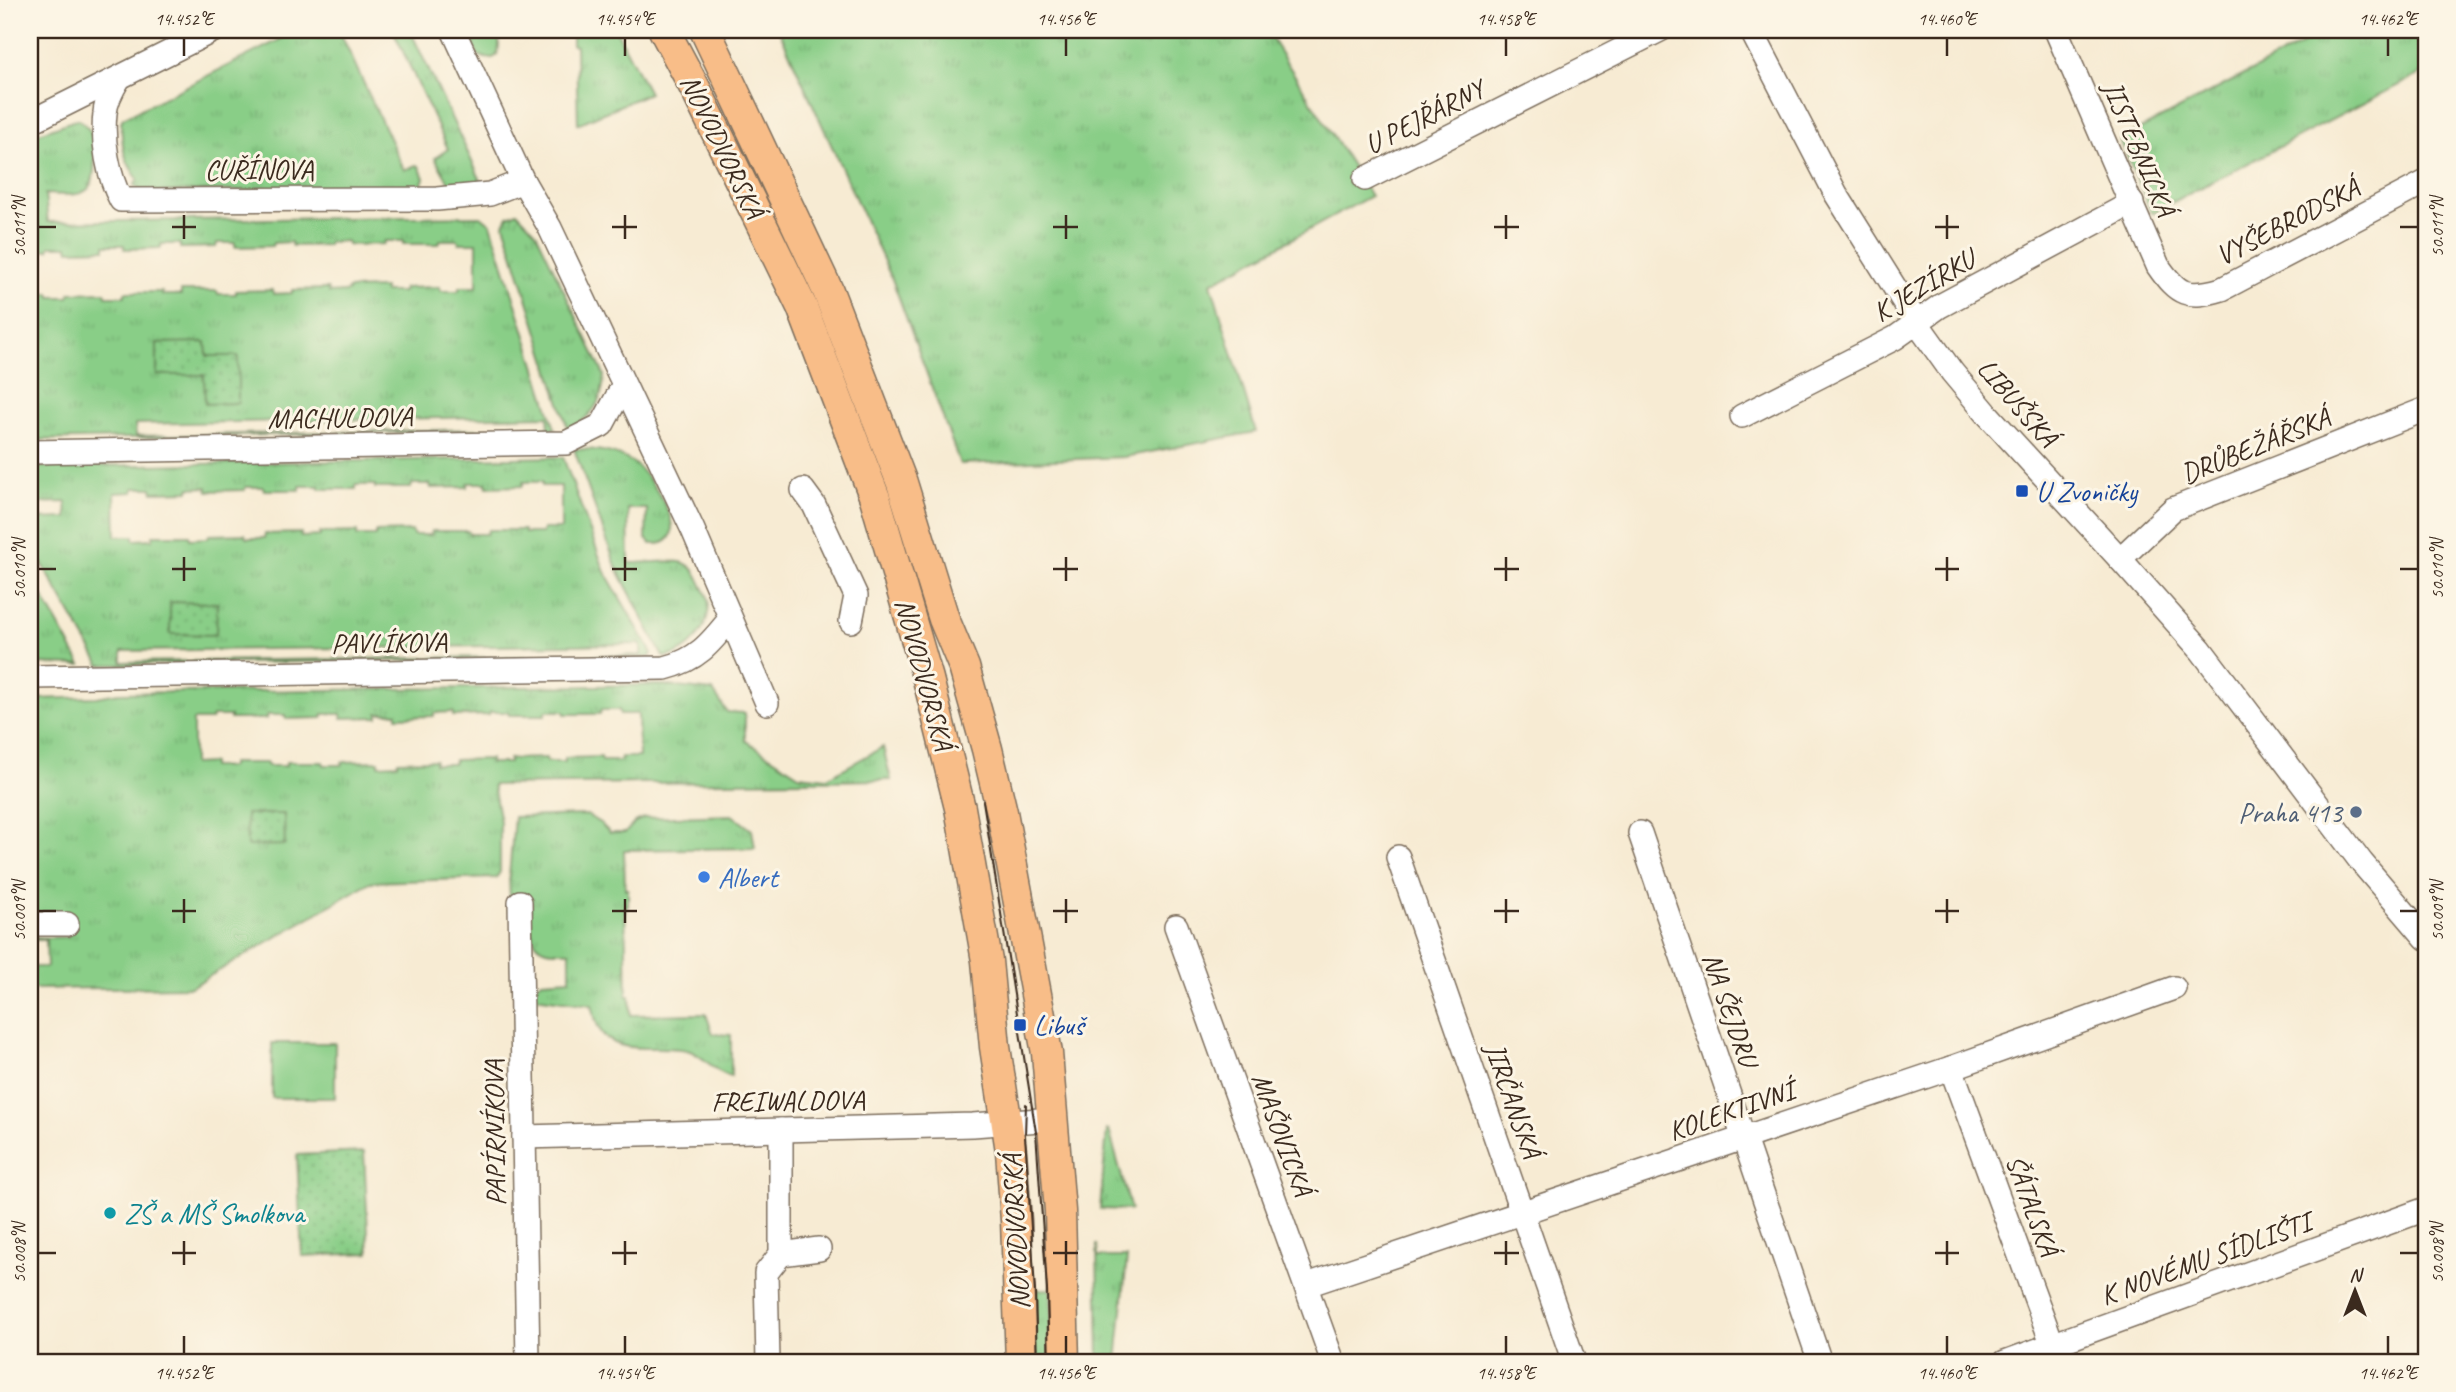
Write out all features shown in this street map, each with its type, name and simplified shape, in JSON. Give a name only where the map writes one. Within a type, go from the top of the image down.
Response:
[{"type":"main road","name":"NOVODVORSKÁ","points":[[664,30],[802,307],[875,498],[915,633],[960,808],[984,941],[995,1047],[1009,1122],[1021,1362]]},
{"type":"main road","name":"NOVODVORSKÁ","points":[[705,30],[828,291],[902,483],[944,619],[964,667],[987,748],[1002,812],[1045,1042],[1060,1211],[1064,1362]]},
{"type":"street","points":[[30,122],[214,30]]},
{"type":"street","points":[[453,30],[523,181],[550,228],[693,530],[767,703]]},
{"type":"street","name":"U PEJŘÁRNY","points":[[1365,179],[1660,30]]},
{"type":"street","name":"LIBUŠSKÁ","points":[[1751,30],[1836,194],[1917,323],[1988,415],[2201,650],[2348,844],[2425,935]]},
{"type":"street","name":"JISTEBNICKÁ","points":[[2056,30],[2158,266],[2172,287]]},
{"type":"street","name":"CUŘÍNOVA","points":[[119,78],[110,93],[104,113],[106,149],[121,200],[437,199],[490,194],[523,181]]},
{"type":"street","points":[[76,99],[90,106],[105,126]]},
{"type":"street","name":"VYŠEBRODSKÁ","points":[[2172,287],[2191,293],[2222,289],[2426,182]]},
{"type":"street","name":"K JEZÍRKU","points":[[1742,416],[1895,338],[1940,306],[2132,203]]},
{"type":"street","name":"MACHULDOVA","points":[[30,452],[566,443],[602,425],[623,386]]},
{"type":"street","name":"DRŮBEŽÁŘSKÁ","points":[[2120,559],[2173,509],[2426,409]]},
{"type":"street","points":[[803,490],[814,505],[856,596],[851,621]]},
{"type":"street","name":"PAVLÍKOVA","points":[[30,677],[665,668],[694,658],[730,619]]},
{"type":"street","name":"NA ŠEJDRU","points":[[1640,833],[1820,1362]]},
{"type":"street","name":"JIRČANSKÁ","points":[[1398,857],[1574,1362]]},
{"type":"street","name":"PAPÍRNÍKOVA","points":[[520,902],[528,1362]]},
{"type":"street","points":[[30,924],[67,924]]},
{"type":"street","name":"MAŠOVICKÁ","points":[[1176,926],[1333,1362]]},
{"type":"street","name":"KOLEKTIVNÍ","points":[[1307,1285],[1951,1068],[2174,988]]},
{"type":"street","name":"ŠÁTALSKÁ","points":[[1951,1068],[2057,1354]]},
{"type":"street","name":"FREIWALDOVA","points":[[524,1138],[1053,1119]]},
{"type":"street","points":[[768,1362],[766,1273],[781,1254],[781,1130]]},
{"type":"street","name":"K NOVÉMU SÍDLIŠTI","points":[[2005,1362],[2057,1354],[2426,1209]]},
{"type":"street","points":[[781,1254],[819,1249]]},
{"type":"green space","points":[[299,30],[339,30],[404,170],[419,166],[424,178],[420,188],[144,192],[134,186],[138,179],[124,152],[121,122],[123,118]]},
{"type":"green space","points":[[393,30],[410,30],[483,185],[452,188],[435,158],[448,149]]},
{"type":"green space","points":[[464,30],[499,30],[496,56],[486,58],[478,55]]},
{"type":"green space","points":[[568,30],[616,30],[649,93],[578,124],[576,46],[572,45],[572,33]]},
{"type":"green space","points":[[779,30],[1266,30],[1371,196],[1211,283],[1256,432],[1124,457],[960,464],[892,279]]},
{"type":"green space","points":[[2344,30],[2426,30],[2426,71],[2152,213],[2120,140],[2306,42]]},
{"type":"green space","points":[[78,119],[92,135],[95,155],[91,185],[79,194],[45,194],[48,222],[481,216],[491,224],[555,429],[32,440],[30,136]],"holes":[[[440,240],[477,243],[477,287],[459,287],[459,291],[440,291],[440,287],[404,288],[403,292],[385,292],[384,288],[348,289],[347,292],[329,293],[328,289],[292,290],[292,293],[273,294],[273,290],[236,291],[236,294],[181,291],[181,295],[125,292],[125,296],[106,296],[105,292],[70,293],[69,297],[51,297],[50,293],[32,294],[31,250],[49,250],[50,246],[68,246],[69,250],[105,249],[105,245],[124,245],[124,249],[161,248],[161,244],[180,244],[180,248],[216,247],[217,243],[235,243],[235,247],[272,246],[273,243],[291,242],[292,246],[328,245],[328,242],[347,241],[347,245],[384,244],[384,241],[439,244]],[[157,343],[206,343],[205,404],[205,375]],[[548,416],[549,428],[136,436],[135,424]]]},
{"type":"green space","points":[[517,212],[536,232],[604,375],[595,408],[584,420],[568,429],[504,224],[508,216]]},
{"type":"green space","points":[[206,342],[207,356],[238,356],[238,403],[205,404],[204,375],[157,375],[157,343]]},
{"type":"green space","points":[[574,449],[604,451],[625,458],[640,469],[659,494],[667,509],[671,534],[665,542],[651,544],[646,539],[647,509],[628,509],[629,563],[679,562],[693,569],[708,598],[709,608],[703,628],[682,651],[663,657],[616,566]]},
{"type":"green space","points":[[563,457],[605,572],[652,653],[650,657],[100,665],[33,545],[32,519],[67,518],[66,502],[33,503],[33,474],[38,467]],"holes":[[[523,482],[561,486],[561,529],[543,529],[542,533],[488,530],[487,534],[432,531],[431,535],[413,535],[412,531],[376,532],[376,536],[357,536],[357,532],[320,533],[320,536],[301,537],[301,533],[265,534],[264,538],[246,538],[245,534],[209,535],[208,538],[190,539],[189,535],[153,535],[153,539],[134,540],[134,536],[116,536],[115,493],[133,492],[134,488],[152,488],[153,492],[189,491],[189,488],[207,487],[208,491],[245,490],[245,487],[300,490],[300,486],[356,489],[356,485],[411,488],[412,484],[430,484],[431,488],[468,487],[468,483],[486,483],[487,487],[523,486]],[[641,644],[641,655],[122,662],[122,651]]]},
{"type":"green space","points":[[30,574],[81,665],[30,664]]},
{"type":"green space","points":[[170,602],[217,603],[216,635],[170,634]]},
{"type":"green space","points":[[660,685],[713,691],[727,712],[745,713],[745,740],[799,775],[827,778],[883,747],[891,780],[493,785],[500,822],[500,872],[496,878],[370,882],[191,987],[30,989],[30,967],[47,967],[46,940],[30,938],[68,937],[67,927],[30,927],[30,691],[35,699],[97,697],[118,693]],"holes":[[[601,710],[619,710],[620,714],[638,714],[639,757],[621,757],[620,761],[602,761],[601,757],[565,758],[565,762],[547,762],[546,758],[509,759],[509,763],[490,763],[490,759],[454,760],[453,764],[435,764],[435,760],[398,761],[397,764],[379,765],[379,761],[342,762],[342,765],[286,762],[286,766],[231,763],[231,767],[212,767],[212,763],[193,764],[193,720],[211,720],[212,716],[266,719],[267,715],[285,715],[286,719],[322,718],[323,714],[341,714],[342,718],[378,717],[378,713],[397,713],[397,717],[434,716],[434,713],[453,712],[453,716],[489,715],[490,712],[545,715],[546,711],[600,714]]]},
{"type":"green space","points":[[246,814],[284,814],[285,845],[247,846]]},
{"type":"green space","points":[[587,815],[610,833],[625,833],[635,822],[644,818],[732,815],[752,830],[755,848],[624,850],[625,889],[628,889],[628,906],[625,907],[627,996],[630,996],[631,1015],[706,1014],[713,1034],[731,1035],[731,1076],[720,1072],[690,1051],[639,1048],[615,1043],[605,1036],[598,1026],[592,1005],[534,997],[535,986],[542,981],[570,979],[570,951],[550,951],[540,947],[530,929],[531,899],[510,899],[514,817]]},
{"type":"green space","points":[[272,1043],[335,1043],[335,1098],[272,1098]]},
{"type":"green space","points":[[1109,1130],[1131,1210],[1100,1209]]},
{"type":"green space","points":[[364,1152],[369,1253],[302,1256],[297,1155]]},
{"type":"green space","points":[[1097,1244],[1098,1257],[1127,1257],[1117,1362],[1099,1362]]},
{"type":"green space","points":[[1051,1289],[1053,1362],[1032,1362],[1030,1290]]},
{"type":"tram line","points":[[983,801],[1036,1132],[1047,1289],[1049,1362]]},
{"type":"tram line","points":[[1026,1104],[1025,1135],[1037,1362]]},
{"type":"place","name":"U Zvoničky","points":[[2022,491]]},
{"type":"place","name":"Praha 413","points":[[2356,812]]},
{"type":"place","name":"Albert","points":[[704,877]]},
{"type":"place","name":"Libuš","points":[[1020,1025]]},
{"type":"place","name":"ZŠ a MŠ Smolkova","points":[[110,1213]]}]
